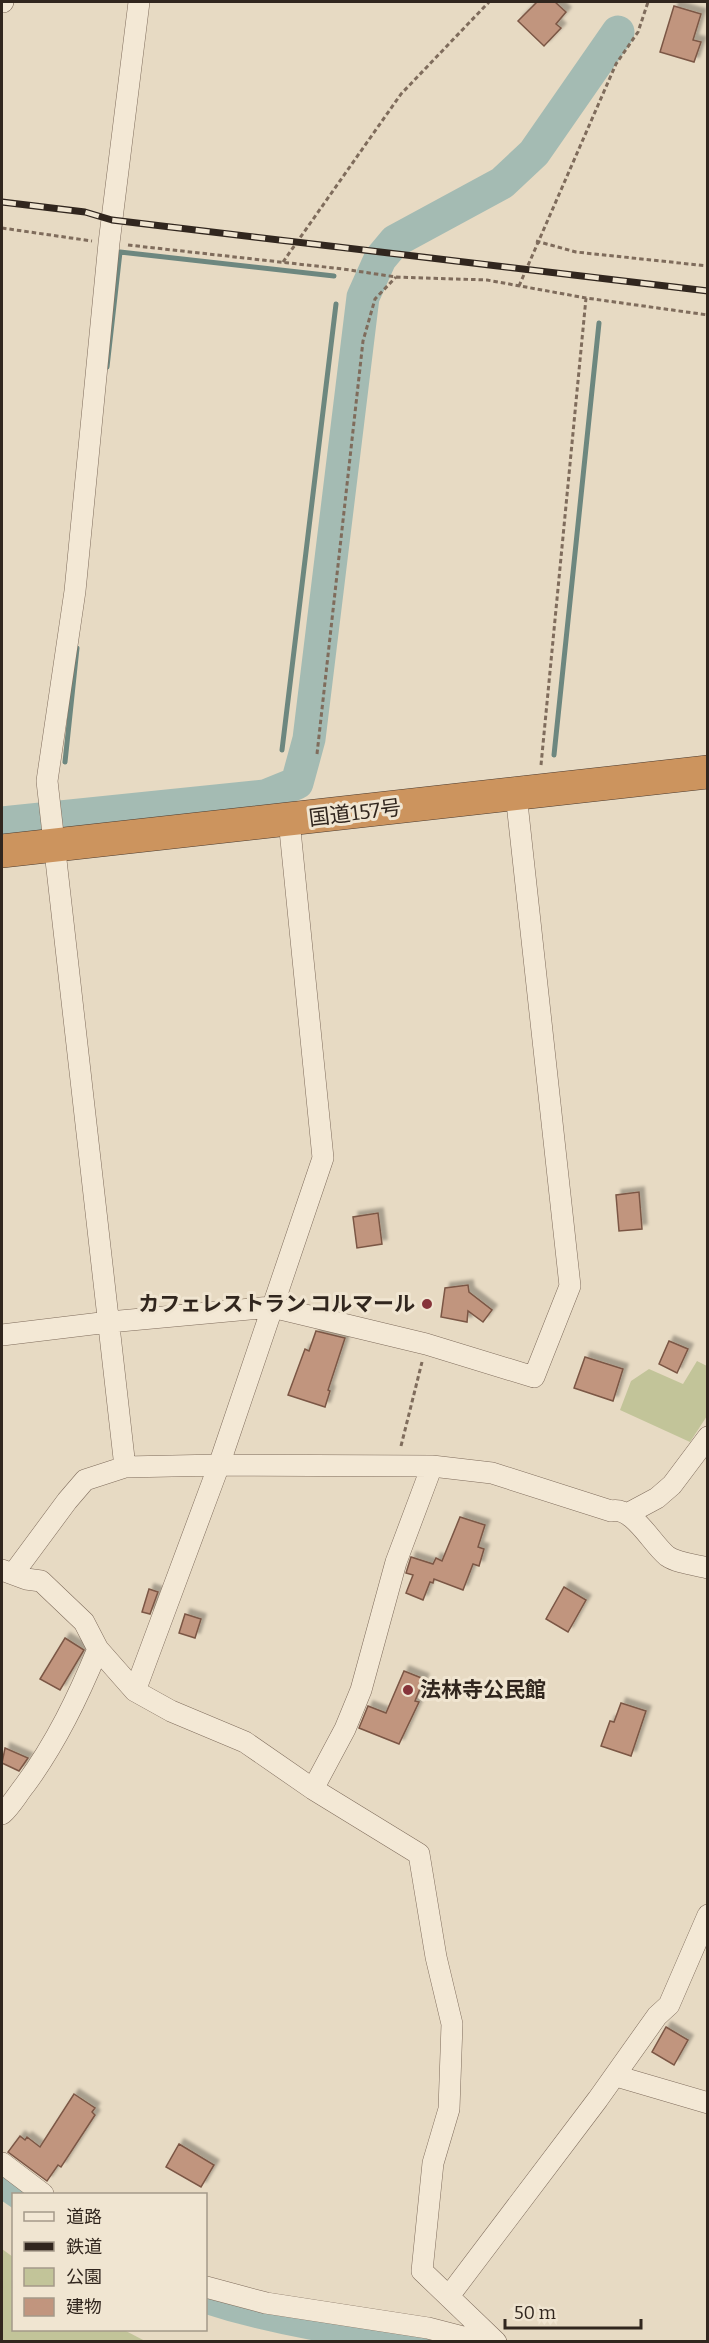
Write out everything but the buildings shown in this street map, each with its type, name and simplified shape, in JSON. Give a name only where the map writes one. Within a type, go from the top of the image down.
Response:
[{"type":"highway","name":"国道157号","points":[[2,851],[54,838],[289,820],[708,772]]},
{"type":"street","points":[[125,1467],[47,782],[75,591],[109,243],[139,2]]},
{"type":"street","points":[[2,1335],[109,1322],[272,1307],[426,1344],[534,1377],[570,1286],[527,793]]},
{"type":"street","points":[[135,1691],[219,1465],[323,1158],[289,820]]},
{"type":"street","points":[[629,1514],[657,1498],[672,1485],[708,1437]]},
{"type":"street","points":[[496,2342],[422,2271],[434,2163],[449,2109],[452,2024],[436,1957],[419,1854],[313,1790],[246,1742],[171,1710],[135,1691],[98,1649],[84,1622],[41,1581],[27,1579],[7,1571],[85,1480],[125,1467],[219,1465],[432,1466],[492,1473],[611,1511],[616,1510],[629,1514],[669,1557],[708,1568]]},
{"type":"street","points":[[313,1790],[345,1729],[361,1690],[396,1562],[432,1466]]},
{"type":"street","points":[[2,1814],[32,1776],[74,1707],[98,1649]]},
{"type":"street","points":[[449,2296],[616,2076],[657,2016],[669,2005],[708,1915]]},
{"type":"street","points":[[616,2076],[708,2103]]},
{"type":"street","points":[[2,2163],[42,2193]]},
{"type":"street","points":[[207,2287],[266,2303],[428,2328],[482,2342]]},
{"type":"path","points":[[283,262],[401,94],[489,2]]},
{"type":"path","points":[[518,286],[616,64],[638,32],[648,2]]},
{"type":"path","points":[[2,228],[396,277],[487,280],[586,298],[708,315]]},
{"type":"path","points":[[536,242],[576,252],[708,266]]},
{"type":"path","points":[[317,754],[363,341],[375,299],[396,277]]},
{"type":"path","points":[[527,793],[586,298]]},
{"type":"path","points":[[396,1466],[426,1344]]},
{"type":"green space","points":[[697,1361],[707,1366],[707,1416],[690,1442],[620,1410],[631,1381],[649,1369],[683,1384]]},
{"type":"green space","points":[[2,2249],[12,2256],[12,2331],[126,2331],[145,2341],[2,2341]]},
{"type":"waterway","points":[[2,823],[265,796],[297,783],[309,739],[363,297],[380,259],[395,241],[502,183],[534,153],[618,32]]},
{"type":"waterway","points":[[107,367],[120,252],[334,276]]},
{"type":"waterway","points":[[282,750],[336,304]]},
{"type":"waterway","points":[[554,755],[599,323]]},
{"type":"waterway","points":[[65,762],[77,648]]},
{"type":"waterway","points":[[2,2181],[20,2193]]},
{"type":"waterway","points":[[207,2297],[294,2320],[442,2342]]},
{"type":"railway","points":[[2,202],[85,212],[112,220],[708,291]]},
{"type":"place","name":"カフェレストラン コルマール","points":[[427,1304]]},
{"type":"place","name":"法林寺公民館","points":[[408,1690]]}]
